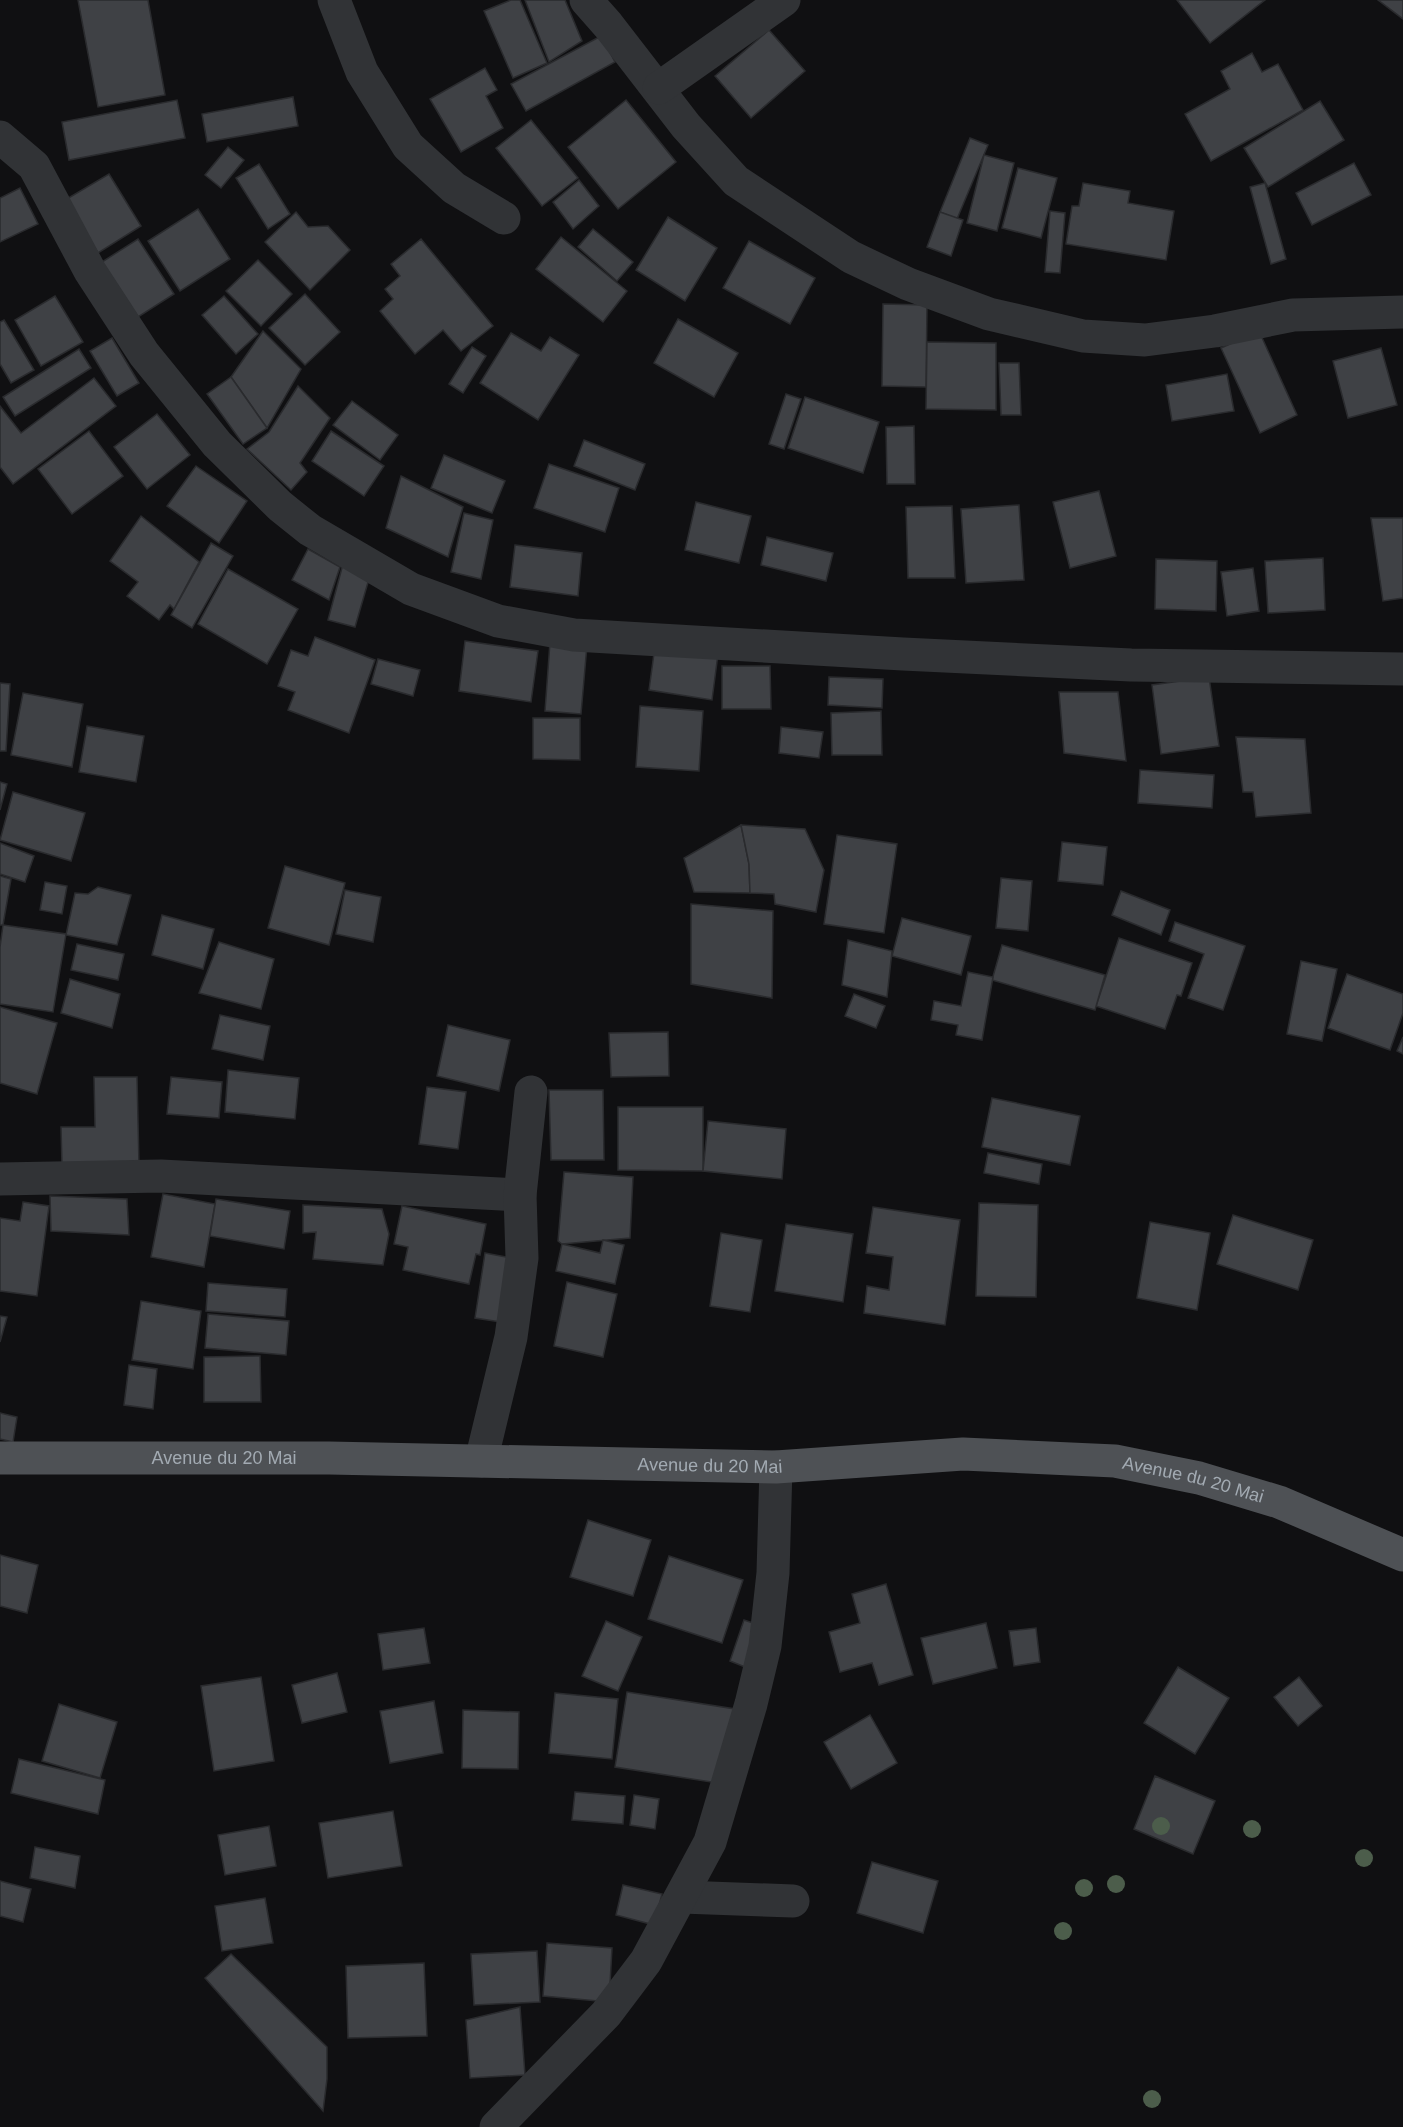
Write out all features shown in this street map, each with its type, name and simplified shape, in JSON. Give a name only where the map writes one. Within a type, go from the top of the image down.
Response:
[{"type":"main road","name":"Avenue du 20 Mai","points":[[0,1458],[329,1458],[776,1467],[963,1454],[1115,1461],[1199,1478],[1279,1502],[1403,1555]]},
{"type":"street","points":[[334,0],[362,72],[408,146],[454,188],[504,218]]},
{"type":"street","points":[[586,0],[686,126],[736,180],[851,257],[908,284],[989,314],[1083,336],[1145,340],[1215,331],[1293,315],[1403,312]]},
{"type":"street","points":[[658,88],[783,0]]},
{"type":"street","points":[[0,137],[34,166],[90,271],[144,354],[217,444],[280,506],[310,530],[411,589],[498,621],[585,636],[1131,665],[1403,669]]},
{"type":"street","points":[[481,1461],[511,1337],[518,1292],[522,1258],[520,1195],[531,1092]]},
{"type":"street","points":[[0,1179],[161,1176],[520,1195]]},
{"type":"street","points":[[496,2127],[606,2014],[646,1961],[710,1842],[724,1801],[765,1646],[772,1591],[776,1467]]},
{"type":"street","points":[[682,1897],[793,1901]]},
{"type":"building","points":[[78,0],[148,0],[165,95],[98,107]]},
{"type":"building","points":[[511,0],[520,0],[547,63],[513,78],[484,11]]},
{"type":"building","points":[[525,0],[565,0],[582,41],[549,62]]},
{"type":"building","points":[[1177,0],[1265,0],[1210,43]]},
{"type":"building","points":[[1378,0],[1403,0],[1403,19]]},
{"type":"building","points":[[769,30],[805,71],[751,118],[715,76]]},
{"type":"building","points":[[601,36],[615,62],[526,111],[511,84]]},
{"type":"building","points":[[1252,53],[1262,72],[1278,64],[1303,110],[1211,161],[1185,114],[1230,89],[1221,71]]},
{"type":"building","points":[[485,68],[497,90],[486,96],[503,128],[461,152],[430,99]]},
{"type":"building","points":[[293,97],[298,126],[207,142],[202,114]]},
{"type":"building","points":[[177,100],[185,138],[69,160],[62,122]]},
{"type":"building","points":[[626,100],[676,162],[618,209],[568,147]]},
{"type":"building","points":[[1320,101],[1344,140],[1268,187],[1244,148]]},
{"type":"building","points":[[531,120],[578,178],[542,206],[496,148]]},
{"type":"building","points":[[970,138],[988,145],[957,219],[940,212]]},
{"type":"building","points":[[228,147],[244,160],[221,188],[205,175]]},
{"type":"building","points":[[984,155],[1014,163],[997,231],[967,223]]},
{"type":"building","points":[[1354,163],[1371,195],[1312,225],[1296,193]]},
{"type":"building","points":[[259,164],[290,214],[268,229],[236,178]]},
{"type":"building","points":[[1018,168],[1057,178],[1041,238],[1002,228]]},
{"type":"building","points":[[109,174],[141,226],[98,253],[65,200]]},
{"type":"building","points":[[579,180],[599,206],[573,229],[553,202]]},
{"type":"building","points":[[1083,183],[1130,191],[1128,203],[1174,211],[1166,260],[1066,244],[1072,206],[1079,206]]},
{"type":"building","points":[[1265,183],[1286,259],[1271,264],[1250,187]]},
{"type":"building","points":[[20,188],[38,224],[0,242],[0,198]]},
{"type":"building","points":[[198,209],[230,259],[180,291],[148,241]]},
{"type":"building","points":[[1050,211],[1065,213],[1060,273],[1045,272]]},
{"type":"building","points":[[296,212],[308,227],[328,226],[350,250],[310,290],[265,242]]},
{"type":"building","points":[[940,212],[963,220],[951,256],[927,247]]},
{"type":"building","points":[[668,217],[717,248],[685,301],[636,270]]},
{"type":"building","points":[[593,229],[633,262],[617,281],[578,247]]},
{"type":"building","points":[[561,237],[627,291],[603,322],[536,269]]},
{"type":"building","points":[[138,239],[174,294],[138,317],[102,262]]},
{"type":"building","points":[[421,239],[493,326],[461,351],[443,330],[415,354],[380,311],[393,299],[385,289],[400,276],[391,264]]},
{"type":"building","points":[[749,241],[815,278],[790,324],[723,288]]},
{"type":"building","points":[[258,260],[292,294],[261,326],[226,291]]},
{"type":"building","points":[[305,294],[340,332],[305,365],[269,328]]},
{"type":"building","points":[[55,296],[83,342],[41,366],[15,320]]},
{"type":"building","points":[[224,296],[258,334],[236,354],[202,315]]},
{"type":"building","points":[[883,304],[927,305],[926,387],[882,386]]},
{"type":"building","points":[[678,319],[738,353],[714,397],[654,363]]},
{"type":"building","points":[[4,320],[34,370],[11,383],[0,364],[0,322]]},
{"type":"building","points":[[263,331],[301,369],[267,428],[231,377]]},
{"type":"building","points":[[1259,331],[1297,415],[1260,433],[1221,348]]},
{"type":"building","points":[[511,333],[541,351],[550,337],[579,355],[538,420],[480,383]]},
{"type":"building","points":[[112,338],[139,383],[117,396],[90,351]]},
{"type":"building","points":[[927,342],[996,343],[996,410],[926,409]]},
{"type":"building","points":[[472,347],[486,356],[463,393],[449,384]]},
{"type":"building","points":[[1381,348],[1397,405],[1348,418],[1333,361]]},
{"type":"building","points":[[79,349],[91,368],[15,416],[3,397]]},
{"type":"building","points":[[999,363],[1019,363],[1021,415],[1001,415]]},
{"type":"building","points":[[1227,374],[1234,411],[1172,421],[1166,385]]},
{"type":"building","points":[[231,377],[267,428],[243,444],[207,394]]},
{"type":"building","points":[[94,378],[116,406],[13,484],[0,467],[0,406],[21,433]]},
{"type":"building","points":[[298,386],[330,418],[300,463],[307,472],[291,490],[247,449],[269,432]]},
{"type":"building","points":[[786,394],[801,399],[784,449],[769,444]]},
{"type":"building","points":[[805,397],[879,422],[863,473],[788,448]]},
{"type":"building","points":[[352,401],[398,435],[380,460],[333,425]]},
{"type":"building","points":[[157,414],[190,455],[147,489],[114,447]]},
{"type":"building","points":[[914,426],[915,484],[887,484],[886,427]]},
{"type":"building","points":[[89,431],[123,476],[72,514],[38,469]]},
{"type":"building","points":[[331,431],[384,466],[364,496],[312,461]]},
{"type":"building","points":[[584,440],[645,464],[635,490],[574,466]]},
{"type":"building","points":[[444,455],[505,481],[492,513],[431,488]]},
{"type":"building","points":[[549,464],[619,488],[605,532],[534,508]]},
{"type":"building","points":[[196,466],[247,501],[219,543],[167,506]]},
{"type":"building","points":[[401,476],[463,507],[448,557],[386,528]]},
{"type":"building","points":[[1099,491],[1116,556],[1070,568],[1053,502]]},
{"type":"building","points":[[696,502],[751,516],[739,563],[685,550]]},
{"type":"building","points":[[1019,505],[1024,580],[966,583],[961,509]]},
{"type":"building","points":[[952,506],[955,578],[908,578],[906,507]]},
{"type":"building","points":[[464,513],[493,520],[481,579],[451,572]]},
{"type":"building","points":[[141,516],[199,562],[174,609],[170,605],[159,620],[127,596],[138,582],[110,561]]},
{"type":"building","points":[[1371,518],[1403,518],[1403,598],[1383,601]]},
{"type":"building","points":[[767,537],[833,553],[826,581],[761,565]]},
{"type":"building","points":[[211,543],[233,556],[192,628],[171,615]]},
{"type":"building","points":[[515,545],[582,553],[578,596],[510,587]]},
{"type":"building","points":[[308,549],[340,567],[329,600],[292,580]]},
{"type":"building","points":[[1323,558],[1325,610],[1268,613],[1265,561]]},
{"type":"building","points":[[1156,559],[1217,561],[1216,611],[1155,609]]},
{"type":"building","points":[[343,564],[371,572],[355,627],[328,620]]},
{"type":"building","points":[[1253,568],[1259,611],[1227,616],[1221,572]]},
{"type":"building","points":[[228,569],[298,609],[267,664],[198,624]]},
{"type":"building","points":[[315,637],[375,660],[349,733],[288,710],[295,692],[278,686],[291,650],[308,656]]},
{"type":"building","points":[[465,641],[538,651],[531,702],[459,691]]},
{"type":"building","points":[[550,642],[587,645],[581,714],[545,711]]},
{"type":"building","points":[[655,646],[718,654],[712,700],[649,690]]},
{"type":"building","points":[[378,659],[420,670],[413,696],[371,684]]},
{"type":"building","points":[[722,666],[770,666],[771,709],[722,709]]},
{"type":"building","points":[[829,677],[883,679],[882,708],[828,705]]},
{"type":"building","points":[[1209,677],[1219,746],[1161,754],[1152,685]]},
{"type":"building","points":[[0,683],[10,684],[6,751],[0,751]]},
{"type":"building","points":[[1059,692],[1118,692],[1126,761],[1064,753]]},
{"type":"building","points":[[23,693],[83,704],[72,767],[11,755]]},
{"type":"building","points":[[640,706],[703,711],[699,771],[636,767]]},
{"type":"building","points":[[881,711],[882,755],[832,755],[831,713]]},
{"type":"building","points":[[533,718],[580,718],[580,760],[533,759]]},
{"type":"building","points":[[87,726],[144,736],[136,782],[79,772]]},
{"type":"building","points":[[781,727],[823,732],[819,758],[779,753]]},
{"type":"building","points":[[1236,737],[1305,739],[1311,813],[1256,817],[1253,792],[1243,792]]},
{"type":"building","points":[[1140,770],[1214,775],[1212,808],[1138,803]]},
{"type":"building","points":[[0,782],[7,784],[0,810]]},
{"type":"building","points":[[13,792],[85,813],[71,861],[0,840]]},
{"type":"building","points":[[741,825],[749,864],[750,893],[694,892],[684,858]]},
{"type":"building","points":[[741,825],[805,829],[824,870],[816,912],[775,904],[774,894],[750,893],[749,864]]},
{"type":"building","points":[[837,835],[897,844],[884,933],[824,924]]},
{"type":"building","points":[[1062,842],[1107,847],[1103,885],[1058,881]]},
{"type":"building","points":[[0,843],[34,856],[25,882],[0,874]]},
{"type":"building","points":[[285,866],[345,883],[329,945],[268,928]]},
{"type":"building","points":[[0,876],[11,879],[3,925],[0,925]]},
{"type":"building","points":[[1001,878],[1032,881],[1028,931],[996,928]]},
{"type":"building","points":[[45,882],[67,886],[62,914],[40,910]]},
{"type":"building","points":[[98,887],[131,895],[117,945],[66,935],[75,893],[88,894]]},
{"type":"building","points":[[345,890],[381,897],[373,942],[336,934]]},
{"type":"building","points":[[1121,891],[1170,910],[1161,935],[1112,915]]},
{"type":"building","points":[[691,904],[773,911],[772,998],[691,984]]},
{"type":"building","points":[[162,915],[214,929],[203,969],[152,955]]},
{"type":"building","points":[[902,918],[971,936],[961,975],[892,956]]},
{"type":"building","points":[[1175,922],[1245,946],[1223,1010],[1188,998],[1204,954],[1169,941]]},
{"type":"building","points":[[3,925],[66,934],[53,1012],[0,1004],[0,947]]},
{"type":"building","points":[[1119,938],[1192,963],[1181,996],[1177,995],[1165,1029],[1096,1006]]},
{"type":"building","points":[[848,940],[892,951],[887,997],[842,985]]},
{"type":"building","points":[[219,942],[274,959],[261,1009],[199,993]]},
{"type":"building","points":[[77,944],[124,954],[118,980],[71,970]]},
{"type":"building","points":[[1002,945],[1105,975],[1095,1010],[992,980]]},
{"type":"building","points":[[1301,961],[1337,969],[1322,1041],[1287,1034]]},
{"type":"building","points":[[968,972],[993,977],[982,1040],[956,1035],[958,1025],[931,1020],[934,1001],[961,1006]]},
{"type":"building","points":[[1347,974],[1403,994],[1403,1013],[1390,1050],[1328,1028]]},
{"type":"building","points":[[70,979],[120,994],[112,1028],[61,1013]]},
{"type":"building","points":[[854,994],[885,1006],[876,1028],[845,1016]]},
{"type":"building","points":[[0,1007],[57,1023],[37,1094],[0,1083]]},
{"type":"building","points":[[220,1015],[270,1026],[263,1060],[212,1049]]},
{"type":"building","points":[[448,1025],[510,1040],[499,1091],[437,1076]]},
{"type":"building","points":[[668,1032],[669,1076],[611,1077],[609,1033]]},
{"type":"building","points":[[1403,1037],[1403,1054],[1397,1051]]},
{"type":"building","points":[[228,1070],[299,1078],[295,1119],[225,1112]]},
{"type":"building","points":[[94,1077],[137,1077],[139,1165],[62,1166],[61,1127],[95,1127]]},
{"type":"building","points":[[171,1077],[222,1082],[219,1118],[167,1114]]},
{"type":"building","points":[[427,1087],[466,1092],[458,1149],[419,1144]]},
{"type":"building","points":[[549,1090],[603,1090],[604,1160],[551,1160]]},
{"type":"building","points":[[992,1098],[1080,1116],[1070,1165],[982,1147]]},
{"type":"building","points":[[618,1107],[703,1107],[703,1171],[618,1170]]},
{"type":"building","points":[[708,1121],[786,1129],[782,1179],[703,1171]]},
{"type":"building","points":[[988,1153],[1042,1164],[1039,1184],[984,1173]]},
{"type":"building","points":[[564,1172],[633,1177],[630,1238],[562,1244],[558,1241]]},
{"type":"building","points":[[163,1194],[215,1204],[204,1267],[151,1257]]},
{"type":"building","points":[[50,1196],[127,1199],[129,1235],[51,1231]]},
{"type":"building","points":[[216,1199],[290,1211],[284,1249],[210,1236]]},
{"type":"building","points":[[23,1202],[49,1206],[37,1296],[0,1291],[0,1218],[20,1221]]},
{"type":"building","points":[[979,1203],[1038,1205],[1036,1297],[976,1296]]},
{"type":"building","points":[[303,1205],[382,1209],[389,1234],[383,1265],[313,1259],[316,1232],[303,1233]]},
{"type":"building","points":[[402,1206],[486,1224],[480,1255],[476,1254],[469,1284],[403,1270],[408,1247],[394,1244]]},
{"type":"building","points":[[873,1207],[960,1220],[945,1325],[864,1313],[867,1286],[889,1290],[893,1257],[866,1253]]},
{"type":"building","points":[[1233,1215],[1313,1240],[1298,1290],[1217,1264]]},
{"type":"building","points":[[1150,1222],[1210,1233],[1197,1310],[1137,1298]]},
{"type":"building","points":[[786,1224],[853,1234],[843,1302],[775,1291]]},
{"type":"building","points":[[721,1233],[762,1240],[750,1312],[710,1306]]},
{"type":"building","points":[[603,1240],[624,1245],[615,1284],[556,1271],[562,1244],[600,1253]]},
{"type":"building","points":[[485,1253],[517,1259],[507,1323],[475,1318]]},
{"type":"building","points":[[567,1282],[617,1294],[603,1357],[554,1346]]},
{"type":"building","points":[[208,1283],[287,1289],[285,1317],[206,1311]]},
{"type":"building","points":[[141,1301],[201,1311],[193,1369],[132,1360]]},
{"type":"building","points":[[208,1314],[289,1321],[286,1355],[205,1348]]},
{"type":"building","points":[[0,1316],[7,1317],[0,1342]]},
{"type":"building","points":[[260,1356],[261,1402],[204,1402],[204,1357]]},
{"type":"building","points":[[129,1365],[157,1369],[153,1409],[124,1405]]},
{"type":"building","points":[[0,1413],[17,1417],[13,1442],[0,1439]]},
{"type":"building","points":[[588,1520],[651,1540],[633,1596],[570,1577]]},
{"type":"building","points":[[0,1555],[38,1565],[27,1613],[0,1606]]},
{"type":"building","points":[[669,1556],[743,1580],[722,1643],[648,1619]]},
{"type":"building","points":[[886,1584],[913,1675],[879,1685],[872,1663],[840,1672],[829,1632],[860,1623],[852,1594]]},
{"type":"building","points":[[744,1620],[765,1627],[750,1669],[730,1661]]},
{"type":"building","points":[[606,1621],[642,1637],[618,1691],[582,1676]]},
{"type":"building","points":[[986,1623],[997,1668],[933,1684],[921,1638]]},
{"type":"building","points":[[424,1628],[430,1663],[383,1670],[378,1634]]},
{"type":"building","points":[[1036,1628],[1040,1662],[1014,1666],[1009,1631]]},
{"type":"building","points":[[1178,1667],[1229,1698],[1195,1754],[1144,1723]]},
{"type":"building","points":[[337,1673],[347,1712],[302,1723],[292,1685]]},
{"type":"building","points":[[261,1677],[274,1761],[214,1771],[201,1686]]},
{"type":"building","points":[[1299,1677],[1322,1706],[1298,1726],[1274,1697]]},
{"type":"building","points":[[627,1692],[735,1709],[724,1784],[615,1767]]},
{"type":"building","points":[[555,1693],[618,1699],[612,1759],[549,1753]]},
{"type":"building","points":[[434,1701],[443,1753],[390,1763],[380,1711]]},
{"type":"building","points":[[59,1704],[117,1722],[100,1778],[42,1761]]},
{"type":"building","points":[[463,1710],[519,1712],[518,1769],[462,1768]]},
{"type":"building","points":[[870,1715],[897,1763],[851,1789],[824,1742]]},
{"type":"building","points":[[19,1759],[105,1780],[98,1814],[11,1793]]},
{"type":"building","points":[[1155,1776],[1215,1801],[1193,1854],[1134,1829]]},
{"type":"building","points":[[575,1792],[625,1796],[623,1824],[572,1820]]},
{"type":"building","points":[[634,1795],[659,1799],[655,1829],[630,1825]]},
{"type":"building","points":[[393,1811],[402,1866],[328,1878],[319,1823]]},
{"type":"building","points":[[269,1826],[276,1866],[225,1875],[218,1835]]},
{"type":"building","points":[[35,1847],[80,1856],[75,1888],[30,1878]]},
{"type":"building","points":[[872,1862],[938,1881],[923,1933],[857,1913]]},
{"type":"building","points":[[0,1881],[31,1889],[23,1922],[0,1916]]},
{"type":"building","points":[[623,1885],[662,1894],[654,1925],[616,1915]]},
{"type":"building","points":[[265,1898],[273,1943],[222,1951],[215,1906]]},
{"type":"building","points":[[547,1943],[612,1948],[609,2002],[543,1996]]},
{"type":"building","points":[[537,1951],[540,2002],[474,2005],[471,1954]]},
{"type":"building","points":[[231,1954],[327,2047],[327,2079],[323,2111],[205,1978]]},
{"type":"building","points":[[424,1963],[427,2036],[348,2038],[346,1966]]},
{"type":"building","points":[[520,2007],[525,2075],[470,2078],[466,2020]]}]
